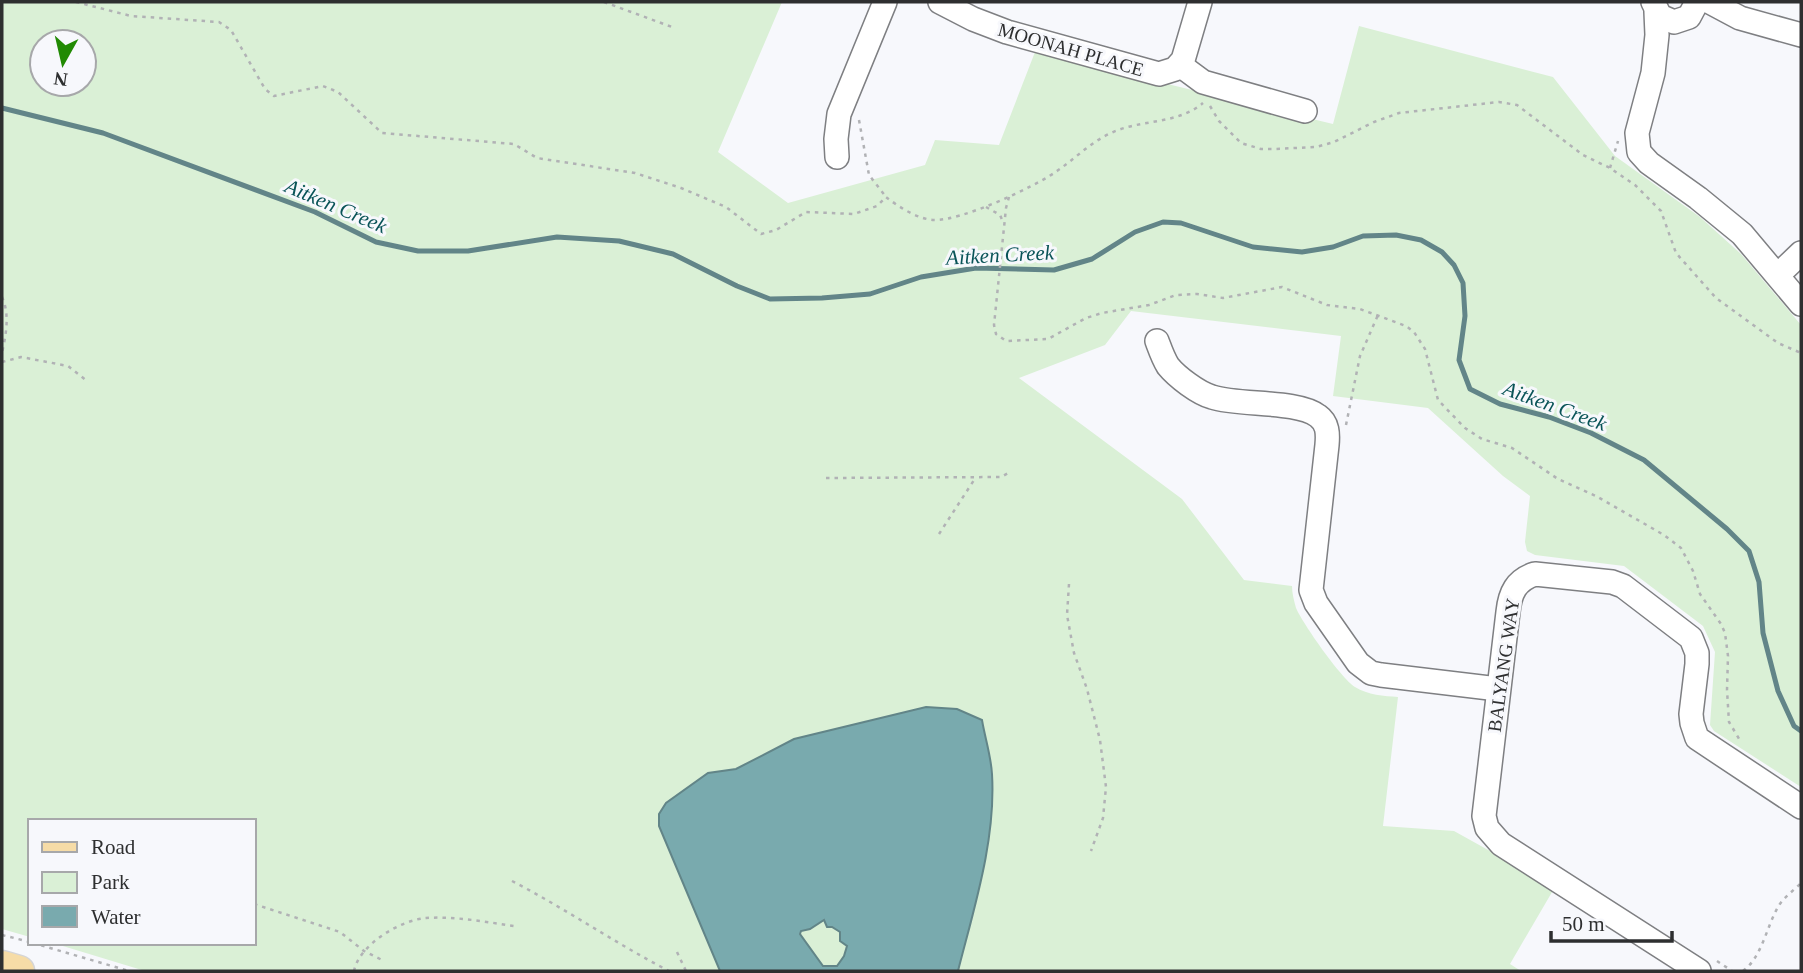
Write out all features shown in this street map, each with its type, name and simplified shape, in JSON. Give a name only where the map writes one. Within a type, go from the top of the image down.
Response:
[{"type":"main road","points":[[2,966],[19,971]]},
{"type":"street","points":[[837,157],[839,114],[885,2]]},
{"type":"street","name":"MOONAH PLACE","points":[[940,2],[977,10],[1028,39],[1149,72],[1168,72],[1180,65]]},
{"type":"street","points":[[1200,2],[1180,65],[1194,77],[1213,86],[1305,111]]},
{"type":"street","points":[[1710,2],[1740,18]]},
{"type":"street","points":[[1652,6],[1669,21],[1690,13],[1740,18],[1801,35]]},
{"type":"street","points":[[1652,6],[1657,35],[1653,73],[1637,133],[1637,145],[1642,158],[1724,219],[1754,246],[1801,304]]},
{"type":"street","points":[[1653,73],[1690,13]]},
{"type":"street","points":[[1778,275],[1801,253]]},
{"type":"street","points":[[1157,341],[1169,367],[1205,395],[1304,410],[1323,421],[1328,435],[1311,590],[1316,603],[1364,669],[1381,675],[1499,689]]},
{"type":"street","name":"BALYANG WAY","points":[[1708,966],[1492,836],[1484,822],[1509,601],[1514,588],[1519,582],[1535,574],[1546,573],[1617,583],[1687,633],[1695,645],[1697,664],[1691,714],[1698,738],[1801,807]]},
{"type":"path","points":[[76,2],[131,16],[219,22],[231,30],[261,85],[274,96],[323,86],[338,92],[382,133],[514,144],[537,158],[635,173],[726,206],[761,234],[769,234],[806,212],[854,214],[877,206],[886,197]]},
{"type":"path","points":[[604,2],[672,27]]},
{"type":"path","points":[[858,113],[869,175],[886,197],[906,210],[937,220],[986,207],[1045,179],[1088,145],[1113,131],[1174,118],[1206,100],[1219,121],[1241,143],[1261,149],[1316,147],[1352,135],[1374,122],[1399,113],[1509,103],[1526,110],[1583,155],[1610,168],[1635,185],[1661,211],[1675,253],[1716,298],[1778,343],[1801,353]]},
{"type":"path","points":[[1610,168],[1618,142]]},
{"type":"path","points":[[1010,196],[1004,225],[994,325],[996,334],[1006,341],[1048,339],[1086,318],[1101,313],[1142,307],[1185,294],[1223,298],[1282,287],[1327,305],[1378,314],[1414,332],[1425,349],[1438,400],[1465,428],[1482,439],[1512,448],[1558,479],[1596,496],[1681,548],[1693,570],[1700,594],[1725,633],[1729,722],[1743,745]]},
{"type":"path","points":[[986,207],[1000,215],[1004,225]]},
{"type":"path","points":[[2,297],[6,318],[2,352]]},
{"type":"path","points":[[1346,432],[1356,370],[1378,314]]},
{"type":"path","points":[[2,362],[21,357],[68,366],[87,381]]},
{"type":"path","points":[[826,478],[1001,477],[1010,472]]},
{"type":"path","points":[[939,534],[976,477]]},
{"type":"path","points":[[1069,583],[1067,615],[1074,653],[1087,689],[1100,740],[1106,787],[1103,818],[1091,851]]},
{"type":"path","points":[[512,881],[669,971]]},
{"type":"path","points":[[1743,971],[1757,955],[1761,940],[1778,907],[1801,883]]},
{"type":"path","points":[[256,905],[340,932],[364,951],[384,961]]},
{"type":"path","points":[[354,971],[356,962],[364,951],[381,936],[423,918],[514,926]]},
{"type":"path","points":[[2,935],[28,942]]},
{"type":"path","points":[[38,945],[129,971]]},
{"type":"path","points":[[677,952],[686,971]]},
{"type":"path","points":[[1708,966],[1732,971]]},
{"type":"green space","points":[[2,2],[782,2],[718,152],[788,203],[925,165],[935,140],[999,145],[1035,52],[1333,124],[1359,26],[1553,77],[1615,156],[1700,217],[1741,254],[1801,325],[1801,787],[1714,731],[1710,725],[1715,652],[1703,626],[1624,566],[1535,555],[1527,551],[1525,542],[1530,496],[1503,476],[1428,408],[1333,396],[1341,336],[1131,311],[1105,345],[1019,378],[1182,499],[1244,580],[1292,586],[1296,608],[1306,626],[1349,682],[1360,690],[1398,697],[1383,826],[1454,831],[1555,887],[1510,964],[1521,971],[145,971],[60,945],[256,945],[256,819],[28,819],[28,936],[2,929]]},
{"type":"water","points":[[926,707],[957,709],[982,720],[992,774],[991,824],[977,898],[958,971],[720,971],[659,826],[659,814],[666,803],[708,773],[736,769],[794,739]],"holes":[[[824,920],[827,927],[840,932],[840,941],[847,946],[837,966],[823,966],[800,934]]]},
{"type":"waterway","name":"Aitken Creek","points":[[2,108],[103,133],[315,212],[376,242],[418,251],[468,251],[557,237],[619,241],[673,254],[770,299],[870,294],[921,277],[976,268],[1054,270],[1092,259],[1135,232],[1163,222],[1181,223],[1253,247],[1302,252],[1333,247],[1363,236],[1396,235],[1421,240],[1442,252],[1454,265],[1463,283],[1465,316],[1459,360],[1470,389],[1500,404],[1549,417],[1591,433],[1644,460],[1727,529],[1749,551],[1759,582],[1763,633],[1778,691],[1794,726],[1801,731]]}]
